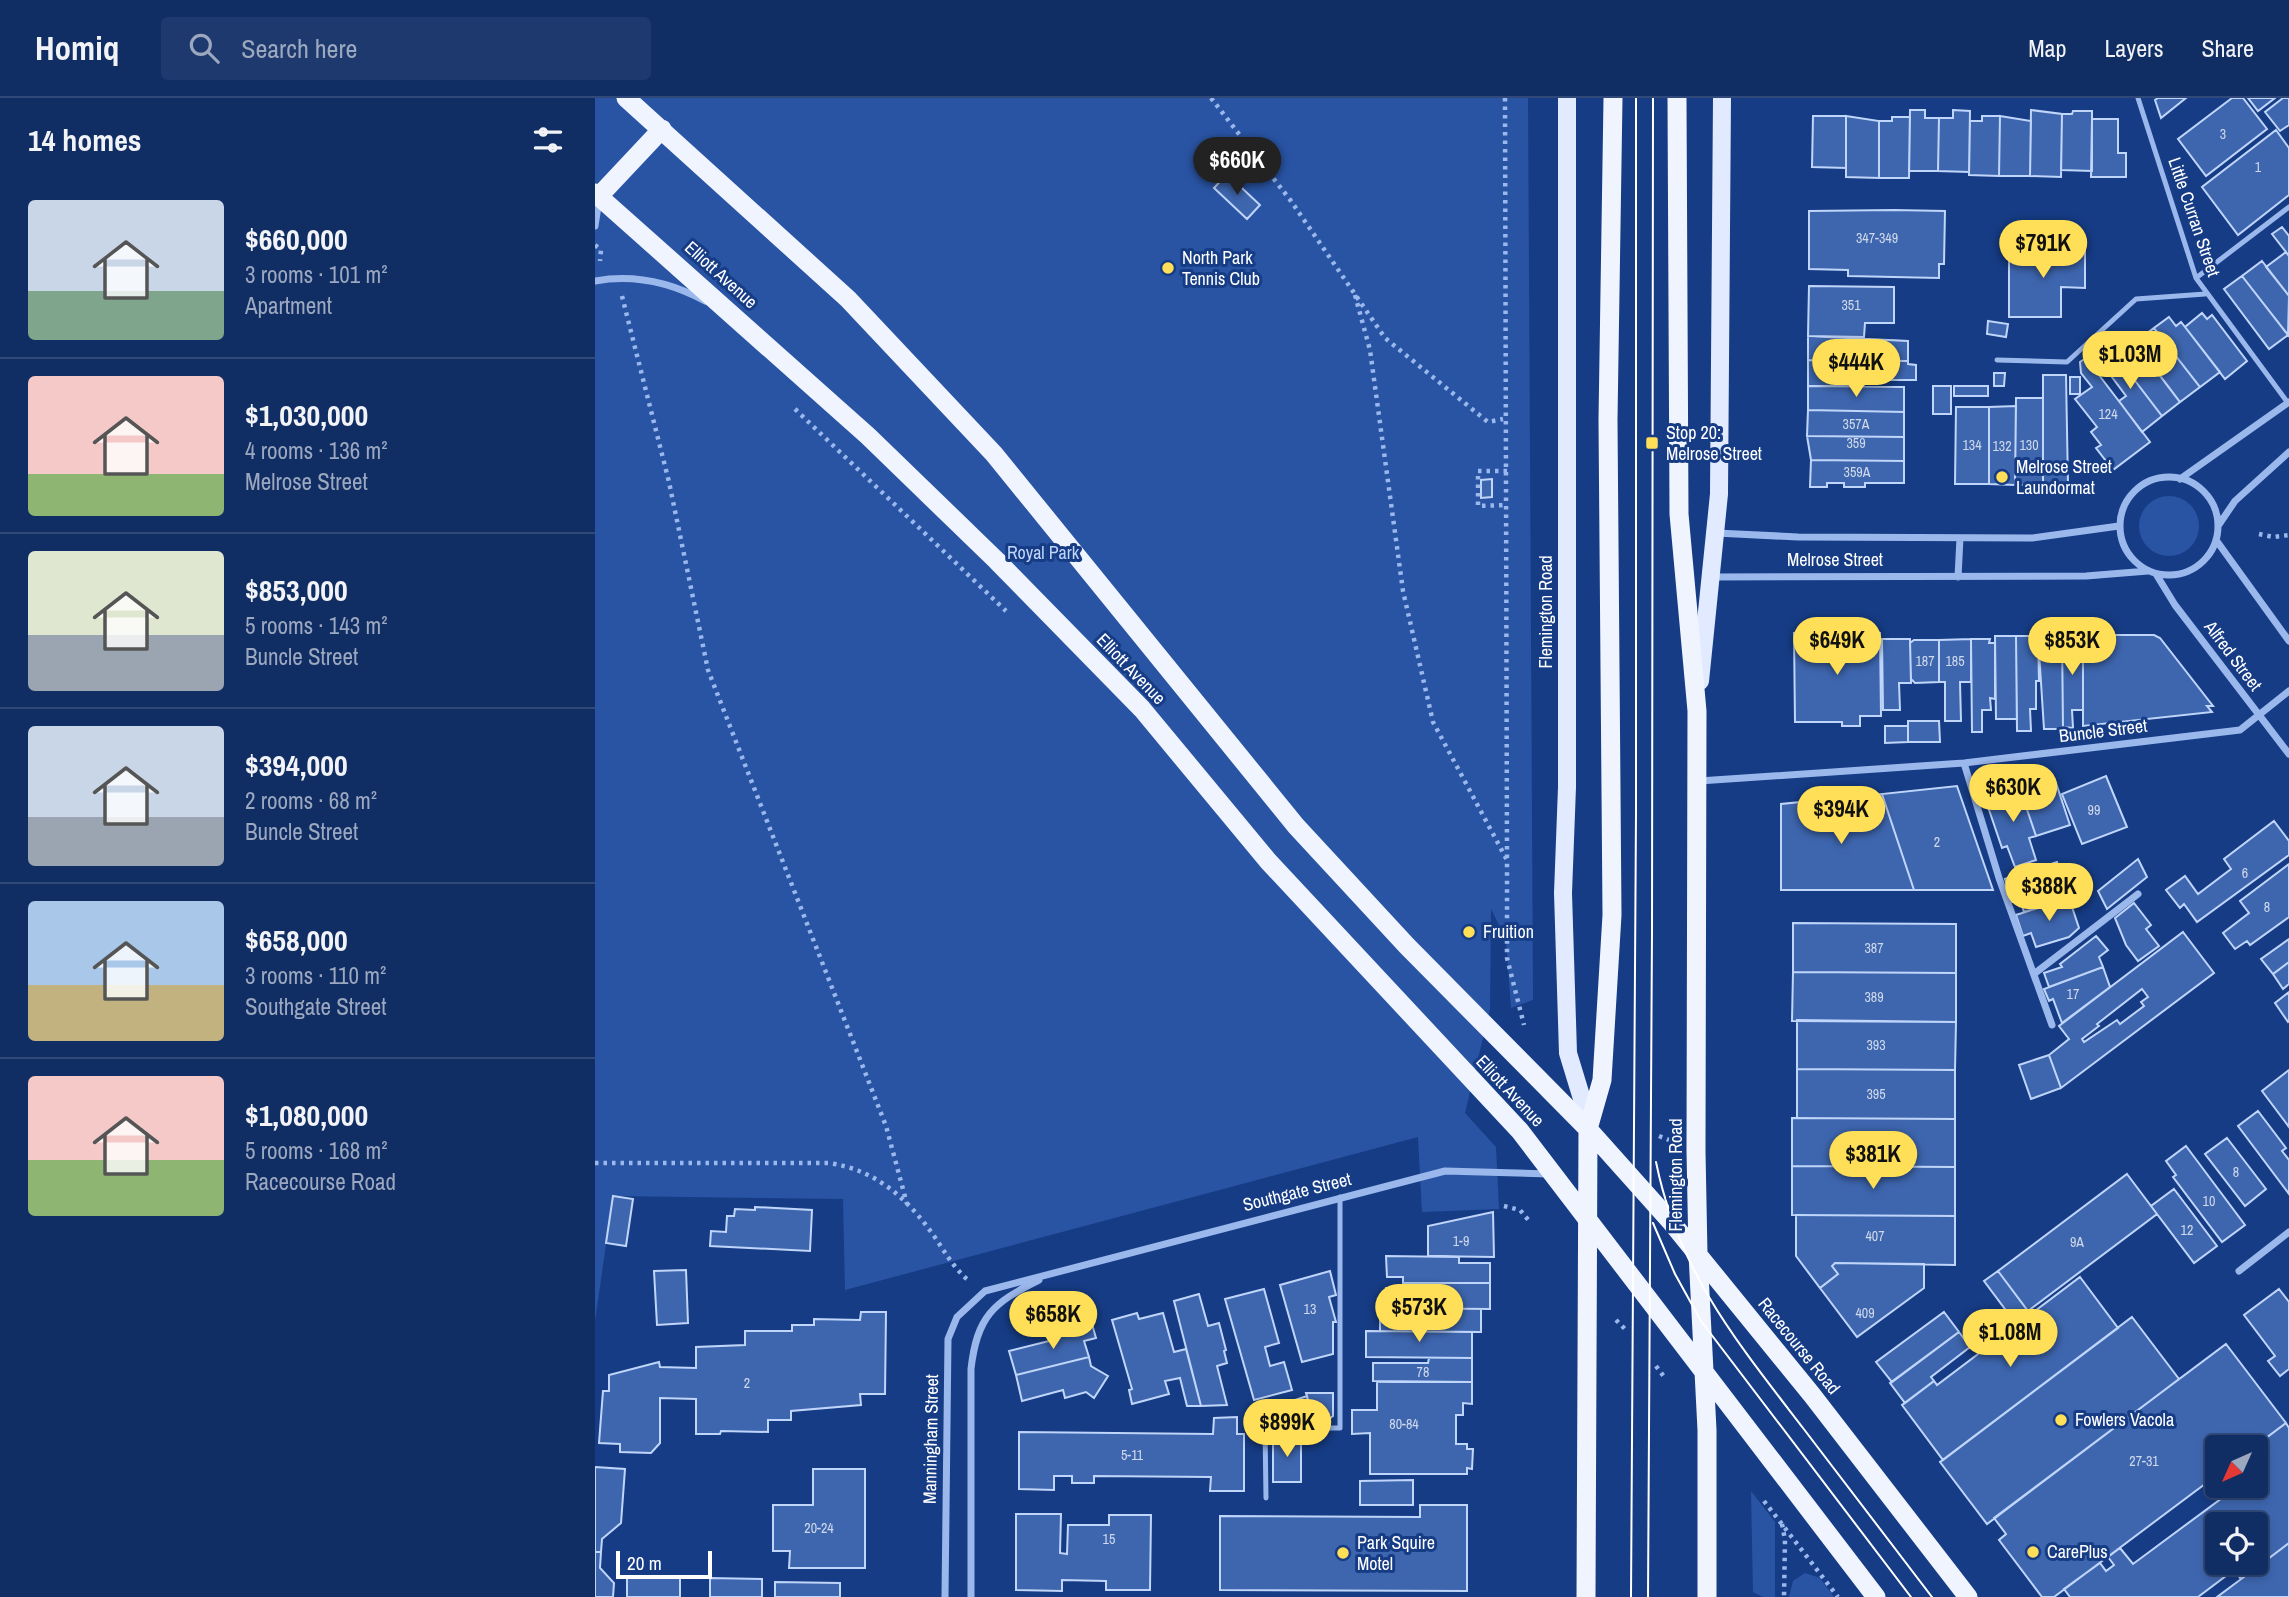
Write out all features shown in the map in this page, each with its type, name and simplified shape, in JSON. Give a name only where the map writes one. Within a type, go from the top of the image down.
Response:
[{"type":"highway","name":"Elliott Avenue","points":[[626,98],[848,299],[994,454],[1304,836],[1407,946],[1589,1126]]},
{"type":"highway","name":"Flemington Road","points":[[1586,1597],[1589,1126],[1602,1080],[1612,915],[1608,420],[1612,98]]},
{"type":"highway","name":"Flemington Road","points":[[1677,98],[1679,514],[1697,711],[1697,1254],[1704,1372],[1707,1597]]},
{"type":"highway","points":[[596,196],[662,129]]},
{"type":"highway","name":"Elliott Avenue","points":[[596,196],[868,436],[997,561],[1142,709],[1268,861],[1520,1131],[1588,1220]]},
{"type":"highway","name":"Racecourse Road","points":[[1589,1126],[1697,1254],[1968,1597]]},
{"type":"highway","points":[[1588,1220],[1876,1597]]},
{"type":"main road","name":"Flemington Road","points":[[1567,98],[1567,787],[1563,893],[1568,1054],[1589,1126]]},
{"type":"main road","name":"Flemington Road","points":[[1697,711],[1716,533],[1720,462],[1722,98]]},
{"type":"street","points":[[595,226],[596,196]]},
{"type":"street","points":[[595,281],[639,278],[695,296],[740,325],[797,373]]},
{"type":"street","points":[[2180,479],[2289,403]]},
{"type":"street","points":[[2218,526],[2235,501],[2289,452]]},
{"type":"street","points":[[2156,479],[2180,479],[2203,491],[2217,513],[2218,526],[2212,552],[2193,569],[2182,574],[2152,573],[2127,552],[2119,526],[2122,512],[2135,491],[2156,479]]},
{"type":"street","name":"Melrose Street","points":[[1716,533],[1798,537],[2036,538],[2119,526]]},
{"type":"street","points":[[1958,577],[1960,538]]},
{"type":"street","points":[[2216,540],[2289,641]]},
{"type":"street","name":"Melrose Street","points":[[1711,577],[1958,577],[2152,573]]},
{"type":"street","name":"Alfred Street","points":[[2152,573],[2289,754]]},
{"type":"street","name":"Buncle Street","points":[[1698,781],[1964,764],[2240,730],[2289,691]]},
{"type":"street","points":[[1964,764],[1999,878],[2052,1025]]},
{"type":"street","points":[[2035,974],[2138,894]]},
{"type":"street","name":"Southgate Street","points":[[982,1293],[999,1286],[1453,1169],[1554,1175]]},
{"type":"street","points":[[2239,1270],[2289,1232]]},
{"type":"street","name":"Southgate Street","points":[[993,1308],[1013,1292],[1051,1273]]},
{"type":"street","points":[[971,1597],[971,1369],[977,1332],[993,1308],[982,1293]]},
{"type":"street","name":"Manningham Street","points":[[945,1597],[948,1339],[957,1317],[982,1293]]},
{"type":"lane","name":"Little Curran Street","points":[[2138,98],[2196,278],[2289,403]]},
{"type":"lane","points":[[2196,278],[2289,207]]},
{"type":"lane","points":[[1997,360],[2067,362],[2136,299],[2205,293]]},
{"type":"lane","points":[[1266,1498],[1265,1428],[1341,1428],[1340,1197]]},
{"type":"path","points":[[1211,98],[1291,201],[1385,338],[1487,422],[1503,419]]},
{"type":"path","points":[[1504,98],[1503,419],[1507,471],[1507,958],[1524,1020]]},
{"type":"path","points":[[614,295],[631,295]]},
{"type":"path","points":[[622,295],[669,482],[708,670],[886,1126],[907,1204]]},
{"type":"path","points":[[1355,295],[1370,350],[1403,591],[1433,722],[1507,860]]},
{"type":"path","points":[[792,407],[1010,616]]},
{"type":"path","points":[[1507,471],[1478,471],[1478,506],[1507,505]]},
{"type":"path","points":[[2259,534],[2273,537],[2289,535]]},
{"type":"path","points":[[1658,1136],[1669,1140]]},
{"type":"path","points":[[595,1163],[829,1163],[872,1174],[907,1204],[935,1237],[954,1268],[982,1293]]},
{"type":"path","points":[[1504,1206],[1520,1209],[1530,1222]]},
{"type":"path","points":[[1616,1320],[1625,1329]]},
{"type":"path","points":[[1656,1366],[1665,1378]]},
{"type":"path","points":[[1764,1501],[1838,1597]]},
{"type":"path","points":[[1782,1524],[1785,1540],[1784,1597]]},
{"type":"green space","name":"Royal Park","points":[[595,98],[1528,98],[1533,1000],[1511,1008],[1506,939],[1491,909],[1490,1009],[1465,1113],[1496,1147],[1499,1209],[1422,1212],[1418,1137],[845,1290],[843,1199],[613,1196],[595,1321]]},
{"type":"green space","points":[[2169,496],[2186,501],[2194,509],[2199,526],[2194,543],[2186,551],[2169,556],[2152,551],[2144,543],[2139,526],[2144,509],[2152,501]]},
{"type":"green space","points":[[1751,1491],[1775,1522],[1775,1597],[1763,1597],[1753,1592]]},
{"type":"green space","points":[[1805,1573],[1820,1578],[1834,1597],[1789,1597],[1793,1581]]},
{"type":"building","points":[[2186,98],[2161,118],[2155,100]]},
{"type":"building","points":[[2232,98],[2243,98],[2267,129],[2206,176],[2178,139]]},
{"type":"building","points":[[2248,98],[2275,98],[2258,111]]},
{"type":"building","points":[[2283,98],[2289,98],[2289,125],[2280,131],[2265,112]]},
{"type":"building","points":[[1910,110],[1925,110],[1925,118],[1939,118],[1938,171],[1909,171]]},
{"type":"building","points":[[1953,110],[1970,111],[1969,172],[1938,171],[1939,118],[1953,118]]},
{"type":"building","points":[[2031,110],[2062,114],[2061,177],[2030,176]]},
{"type":"building","points":[[2073,111],[2092,111],[2092,171],[2061,170],[2062,114],[2072,114]]},
{"type":"building","points":[[1813,116],[1846,116],[1846,168],[1812,167]]},
{"type":"building","points":[[1846,116],[1879,121],[1879,178],[1846,177]]},
{"type":"building","points":[[1982,116],[2000,116],[1999,176],[1969,175],[1970,121],[1982,121]]},
{"type":"building","points":[[2000,116],[2031,121],[2030,176],[1999,176]]},
{"type":"building","points":[[1892,117],[1910,117],[1909,178],[1879,178],[1879,121],[1892,121]]},
{"type":"building","points":[[2092,119],[2118,119],[2118,153],[2126,153],[2126,177],[2091,177]]},
{"type":"building","points":[[2276,130],[2289,148],[2289,195],[2238,235],[2202,187]]},
{"type":"building","points":[[1227,174],[1260,205],[1247,219],[1214,188]]},
{"type":"building","points":[[1809,211],[1945,211],[1944,264],[1939,264],[1939,278],[1848,276],[1848,270],[1809,269]]},
{"type":"building","points":[[2282,227],[2289,236],[2289,256],[2272,234]]},
{"type":"building","points":[[2009,249],[2085,249],[2085,288],[2061,287],[2061,317],[2009,317]]},
{"type":"building","points":[[2286,252],[2289,256],[2289,296],[2266,267]]},
{"type":"building","points":[[2262,261],[2289,296],[2288,335],[2242,276]]},
{"type":"building","points":[[2242,276],[2288,335],[2269,349],[2224,289]]},
{"type":"building","points":[[1809,286],[1894,287],[1894,323],[1865,323],[1864,337],[1808,336]]},
{"type":"building","points":[[2202,313],[2207,319],[2212,315],[2247,361],[2225,379],[2185,327]]},
{"type":"building","points":[[2169,317],[2176,326],[2181,322],[2220,372],[2200,387],[2154,328]]},
{"type":"building","points":[[1988,321],[2008,324],[2006,337],[1987,334]]},
{"type":"building","points":[[2154,328],[2200,387],[2180,402],[2150,363],[2157,357],[2142,337]]},
{"type":"building","points":[[1808,336],[1908,341],[1908,361],[1808,360]]},
{"type":"building","points":[[2103,339],[2162,416],[2142,432],[2119,401],[2126,396],[2103,365],[2109,361],[2094,346]]},
{"type":"building","points":[[2131,347],[2141,361],[2146,357],[2180,402],[2162,416],[2117,357]]},
{"type":"building","points":[[2086,358],[2150,442],[2113,470],[2096,448],[2101,445],[2091,432],[2097,427],[2075,399],[2092,387],[2081,373],[2080,362]]},
{"type":"building","points":[[1808,360],[1908,361],[1908,364],[1916,365],[1916,380],[1863,380],[1864,386],[1808,386]]},
{"type":"building","points":[[1994,373],[2005,373],[2004,386],[1994,386]]},
{"type":"building","points":[[2043,375],[2066,375],[2068,485],[2043,485]]},
{"type":"building","points":[[2070,377],[2080,377],[2080,394],[2070,394]]},
{"type":"building","points":[[1808,386],[1904,387],[1904,412],[1808,410]]},
{"type":"building","points":[[1933,386],[1951,386],[1951,414],[1933,414]]},
{"type":"building","points":[[1954,386],[1988,386],[1988,396],[1954,396]]},
{"type":"building","points":[[2016,398],[2043,398],[2043,485],[2015,485]]},
{"type":"building","points":[[2016,406],[2015,485],[1989,484],[1989,407]]},
{"type":"building","points":[[1956,407],[1989,407],[1989,484],[1955,484]]},
{"type":"building","points":[[1808,410],[1904,412],[1904,437],[1807,436]]},
{"type":"building","points":[[1807,436],[1904,437],[1904,461],[1811,460]]},
{"type":"building","points":[[1811,460],[1904,461],[1904,483],[1865,483],[1865,487],[1844,487],[1844,483],[1827,483],[1827,487],[1810,487]]},
{"type":"building","points":[[1492,479],[1492,497],[1481,498],[1481,480]]},
{"type":"building","points":[[2083,632],[2154,635],[2160,638],[2213,706],[2207,706],[2212,712],[2083,726]]},
{"type":"building","points":[[1794,633],[1880,633],[1881,716],[1860,716],[1860,726],[1842,726],[1842,722],[1795,722]]},
{"type":"building","points":[[1995,636],[2016,636],[2017,719],[1996,719]]},
{"type":"building","points":[[2016,636],[2038,636],[2039,681],[2036,681],[2036,709],[2030,709],[2031,731],[2017,731]]},
{"type":"building","points":[[2038,636],[2062,636],[2063,729],[2044,729]]},
{"type":"building","points":[[2062,636],[2083,636],[2083,710],[2072,710],[2073,728],[2063,727]]},
{"type":"building","points":[[1882,639],[1910,639],[1911,683],[1899,683],[1900,710],[1883,710]]},
{"type":"building","points":[[1971,639],[1990,639],[1989,643],[1995,643],[1995,699],[1990,698],[1991,710],[1982,710],[1982,732],[1972,732]]},
{"type":"building","points":[[1971,639],[1971,682],[1960,682],[1961,721],[1945,721],[1945,682],[1939,682],[1939,640]]},
{"type":"building","points":[[1914,640],[1939,640],[1939,682],[1915,683],[1911,679],[1910,643]]},
{"type":"building","points":[[1908,721],[1939,721],[1940,742],[1908,742]]},
{"type":"building","points":[[1885,726],[1908,726],[1908,742],[1885,743]]},
{"type":"building","points":[[2106,776],[2127,827],[2082,844],[2062,794]]},
{"type":"building","points":[[2037,777],[2040,785],[2055,780],[2070,825],[2036,836],[2018,783]]},
{"type":"building","points":[[2018,783],[2036,836],[2029,838],[2036,860],[2015,867],[2007,846],[2002,848],[1987,804],[1999,800],[1995,790]]},
{"type":"building","points":[[1957,786],[1993,890],[1914,890],[1882,794]]},
{"type":"building","points":[[1882,794],[1914,890],[1781,890],[1781,804]]},
{"type":"building","points":[[2274,821],[2289,841],[2289,855],[2197,922],[2184,904],[2180,908],[2166,890],[2185,876],[2198,894],[2231,869],[2224,859]]},
{"type":"building","points":[[2138,859],[2147,877],[2107,909],[2098,891]]},
{"type":"building","points":[[2057,862],[2069,898],[2024,912],[2020,900],[2012,902],[2005,879]]},
{"type":"building","points":[[2289,864],[2289,917],[2250,945],[2247,941],[2235,949],[2223,933],[2249,913],[2240,901]]},
{"type":"building","points":[[2069,898],[2079,928],[2069,937],[2036,947],[2031,933],[2023,936],[2016,915]]},
{"type":"building","points":[[2134,903],[2151,925],[2146,929],[2159,946],[2138,961],[2126,945],[2115,918]]},
{"type":"building","points":[[1793,923],[1956,924],[1956,973],[1793,972]]},
{"type":"building","points":[[2183,932],[2214,973],[2061,1088],[2049,1055],[2069,1039],[2059,1026]],"holes":[[[2142,989],[2148,997],[2141,1002],[2144,1006],[2120,1024],[2117,1020],[2084,1042],[2082,1039],[2099,1026],[2097,1024]]]},
{"type":"building","points":[[2096,936],[2108,950],[2099,957],[2103,967],[2049,987],[2044,973],[2062,967],[2060,964]]},
{"type":"building","points":[[2289,939],[2289,962],[2273,974],[2261,959]]},
{"type":"building","points":[[2289,962],[2289,984],[2283,989],[2273,974]]},
{"type":"building","points":[[2103,967],[2110,987],[2062,1023],[2053,999],[2049,1001],[2044,989]]},
{"type":"building","points":[[1793,972],[1956,973],[1956,1022],[1792,1021]]},
{"type":"building","points":[[2289,992],[2289,1021],[2288,1022],[2275,1003]]},
{"type":"building","points":[[1797,1020],[1956,1022],[1955,1070],[1797,1069]]},
{"type":"building","points":[[2049,1055],[2061,1088],[2031,1099],[2019,1065]]},
{"type":"building","points":[[1797,1069],[1955,1070],[1955,1119],[1797,1118]]},
{"type":"building","points":[[2289,1070],[2289,1127],[2262,1091]]},
{"type":"building","points":[[2258,1111],[2286,1148],[2282,1151],[2289,1160],[2289,1194],[2238,1126]]},
{"type":"building","points":[[1792,1118],[1955,1119],[1955,1167],[1792,1166]]},
{"type":"building","points":[[2227,1138],[2266,1189],[2245,1206],[2205,1154]]},
{"type":"building","points":[[2186,1146],[2245,1225],[2222,1242],[2173,1177],[2176,1175],[2166,1161]]},
{"type":"building","points":[[1792,1166],[1955,1167],[1955,1216],[1792,1215]]},
{"type":"building","points":[[2127,1174],[2157,1214],[2028,1311],[1998,1271]]},
{"type":"building","points":[[2174,1189],[2217,1246],[2194,1263],[2151,1206]]},
{"type":"building","points":[[613,1196],[633,1199],[626,1246],[606,1243]]},
{"type":"building","points":[[755,1207],[812,1210],[810,1251],[710,1246],[711,1231],[726,1232],[727,1216],[734,1216],[735,1209],[755,1210]]},
{"type":"building","points":[[1493,1212],[1494,1257],[1428,1256],[1428,1226]]},
{"type":"building","points":[[1796,1215],[1955,1216],[1955,1265],[1835,1263],[1832,1266],[1838,1274],[1820,1288],[1796,1256]]},
{"type":"building","points":[[1386,1256],[1459,1257],[1459,1263],[1490,1263],[1490,1283],[1403,1283],[1403,1277],[1387,1277]]},
{"type":"building","points":[[1835,1263],[1924,1264],[1924,1288],[1857,1337],[1820,1288],[1838,1274],[1832,1266]]},
{"type":"building","points":[[686,1270],[688,1323],[657,1325],[654,1271]]},
{"type":"building","points":[[1330,1271],[1336,1295],[1329,1297],[1336,1322],[1333,1322],[1333,1354],[1302,1362],[1280,1285]]},
{"type":"building","points":[[1998,1271],[2028,1311],[2014,1321],[1984,1281]]},
{"type":"building","points":[[2080,1277],[2118,1328],[1943,1460],[1902,1405],[1934,1381],[1937,1385]]},
{"type":"building","points":[[1414,1283],[1490,1283],[1490,1309],[1386,1308],[1386,1288],[1414,1288]]},
{"type":"building","points":[[1264,1289],[1279,1343],[1265,1347],[1270,1366],[1284,1362],[1292,1390],[1254,1400],[1225,1299]]},
{"type":"building","points":[[2279,1289],[2289,1302],[2289,1369],[2280,1376],[2268,1361],[2275,1356],[2244,1315]]},
{"type":"building","points":[[1199,1294],[1208,1326],[1219,1323],[1226,1350],[1227,1363],[1217,1366],[1227,1405],[1201,1406],[1174,1301]]},
{"type":"building","points":[[1441,1309],[1481,1309],[1481,1332],[1380,1331],[1380,1314],[1441,1315]]},
{"type":"building","points":[[861,1312],[886,1312],[885,1394],[860,1394],[861,1405],[791,1411],[791,1420],[768,1420],[768,1432],[721,1431],[720,1434],[696,1434],[696,1399],[660,1398],[660,1443],[651,1453],[620,1452],[620,1444],[599,1443],[603,1391],[609,1391],[609,1375],[659,1362],[660,1367],[696,1368],[696,1347],[745,1345],[745,1331],[792,1331],[792,1325],[814,1325],[814,1319],[860,1320]]},
{"type":"building","points":[[1944,1312],[1959,1332],[1892,1382],[1876,1362]]},
{"type":"building","points":[[1137,1313],[1139,1319],[1163,1313],[1174,1352],[1186,1349],[1201,1406],[1187,1406],[1180,1378],[1165,1381],[1169,1394],[1132,1404],[1129,1390],[1132,1389],[1112,1320]]},
{"type":"building","name":"Fowlers Vacola","points":[[2132,1317],[2179,1379],[1987,1524],[1940,1462]]},
{"type":"building","points":[[1092,1324],[1096,1338],[1084,1341],[1089,1357],[1016,1375],[1009,1351],[1049,1341],[1048,1336]]},
{"type":"building","points":[[1366,1331],[1472,1332],[1472,1358],[1366,1357]]},
{"type":"building","points":[[1959,1332],[1970,1347],[1931,1377],[1934,1381],[1905,1403],[1890,1383]]},
{"type":"building","points":[[2226,1344],[2286,1423],[2268,1436],[2205,1435],[2205,1484],[2054,1597],[2042,1597],[1999,1540],[2006,1534],[1994,1518]]},
{"type":"building","points":[[1089,1357],[1091,1366],[1108,1376],[1094,1398],[1086,1392],[1065,1398],[1063,1390],[1022,1401],[1016,1375]]},
{"type":"building","points":[[1429,1358],[1472,1358],[1472,1382],[1373,1381],[1373,1363],[1428,1363]]},
{"type":"building","points":[[1377,1382],[1472,1382],[1472,1404],[1463,1403],[1463,1415],[1456,1415],[1456,1444],[1467,1444],[1467,1449],[1473,1449],[1472,1469],[1467,1468],[1467,1474],[1370,1474],[1370,1433],[1352,1434],[1352,1410],[1377,1410]]},
{"type":"building","points":[[1306,1393],[1333,1393],[1333,1416],[1325,1422],[1314,1421]]},
{"type":"building","points":[[1307,1396],[1314,1421],[1283,1419],[1279,1409],[1293,1406],[1292,1401]]},
{"type":"building","points":[[1237,1417],[1237,1434],[1244,1434],[1244,1491],[1210,1491],[1211,1477],[1094,1476],[1094,1483],[1072,1483],[1072,1476],[1054,1476],[1054,1490],[1019,1489],[1019,1432],[1213,1434],[1214,1418]]},
{"type":"building","points":[[2286,1423],[2289,1428],[2289,1543],[2268,1559],[2268,1512],[2205,1512],[2205,1575],[2227,1575],[2198,1597],[2070,1597],[2064,1589],[2100,1563],[2106,1571],[2114,1565],[2108,1557],[2120,1548],[2133,1564],[2222,1498],[2268,1498],[2268,1436]]},
{"type":"building","points":[[1273,1435],[1301,1435],[1301,1482],[1273,1482]]},
{"type":"building","points":[[595,1467],[625,1469],[621,1523],[602,1539],[601,1552],[595,1552]]},
{"type":"building","points":[[813,1469],[865,1469],[865,1568],[789,1568],[790,1551],[773,1551],[773,1505],[813,1505]]},
{"type":"building","points":[[1413,1480],[1413,1505],[1360,1505],[1360,1481]]},
{"type":"building","name":"Park Squire Motel","points":[[1420,1505],[1467,1505],[1467,1591],[1220,1590],[1220,1516],[1420,1517]]},
{"type":"building","points":[[1016,1514],[1061,1514],[1060,1553],[1067,1554],[1068,1525],[1109,1525],[1109,1515],[1151,1515],[1150,1590],[1106,1590],[1106,1581],[1062,1580],[1062,1591],[1016,1590]]},
{"type":"building","points":[[2289,1543],[2289,1597],[2217,1597],[2247,1575],[2268,1575],[2268,1559]]},
{"type":"building","points":[[595,1552],[601,1552],[600,1568],[614,1583],[613,1597],[595,1597]]},
{"type":"building","points":[[627,1576],[680,1576],[680,1597],[627,1597]]},
{"type":"building","points":[[710,1578],[762,1579],[762,1597],[710,1597]]},
{"type":"building","points":[[775,1582],[840,1583],[840,1597],[775,1597]]},
{"type":"tram line","points":[[1631,1597],[1636,812],[1636,98]]},
{"type":"tram line","points":[[1648,1597],[1653,98]]},
{"type":"tram line","points":[[1656,1162],[1679,1237],[1713,1304],[1755,1365],[1932,1597]]},
{"type":"tram line","points":[[1653,1223],[1675,1274],[1701,1321],[1911,1597]]},
{"type":"place","name":"North Park Tennis Club","points":[[1168,268]]},
{"type":"place","name":"Stop 20: Melrose Street","points":[[1652,443]]},
{"type":"place","name":"Melrose Street Laundormat","points":[[2002,477]]},
{"type":"place","name":"Fruition","points":[[1469,932]]},
{"type":"place","name":"Fowlers Vacola","points":[[2061,1420]]},
{"type":"place","name":"CarePlus","points":[[2033,1552]]},
{"type":"place","name":"Park Squire Motel","points":[[1343,1553]]}]
